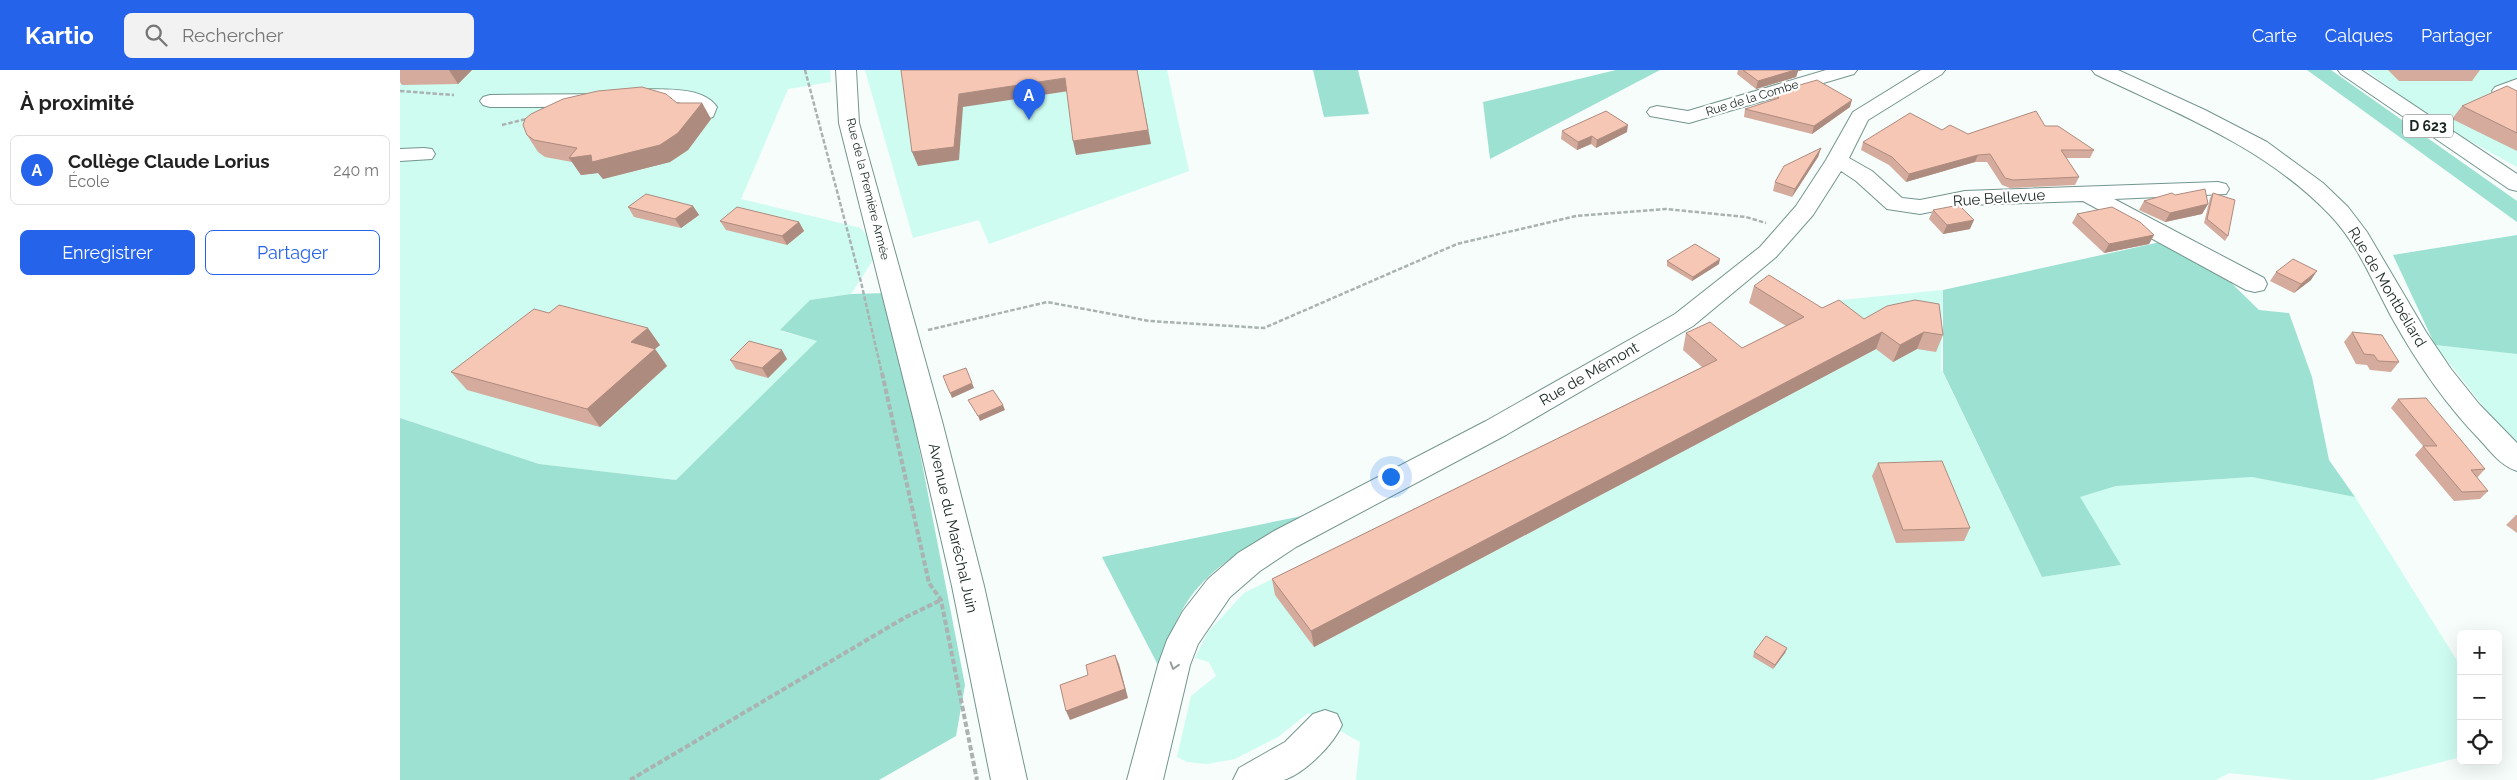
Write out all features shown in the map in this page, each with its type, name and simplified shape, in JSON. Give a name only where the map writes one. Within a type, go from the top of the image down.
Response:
[{"type":"street","name":"Rue de la Première Armée","points":[[846,70],[849,123],[890,278]]},
{"type":"street","name":"Rue de la Combe","points":[[1657,112],[1689,117],[1847,70]]},
{"type":"street","name":"Rue de Mémont","points":[[1145,780],[1174,664],[1194,621],[1219,588],[1249,562],[1286,539],[1496,428],[1684,320],[1768,252],[1788,230],[1805,210],[1837,160],[1860,116],[1935,70]]},
{"type":"street","name":"Rue de Montbéliard","points":[[2102,70],[2247,141],[2280,160],[2313,185],[2340,212],[2362,240],[2433,363],[2468,409],[2517,460]]},
{"type":"street","name":"D 623","points":[[2348,70],[2517,184]]},
{"type":"street","points":[[2517,85],[2502,91],[2517,98]]},
{"type":"street","points":[[490,101],[617,100],[643,95],[675,96],[693,99],[707,107],[706,113]]},
{"type":"street","points":[[400,155],[424,154]]},
{"type":"street","name":"Rue Bellevue","points":[[1837,160],[1864,176],[1895,204],[1920,207],[1965,198],[2218,189]]},
{"type":"street","points":[[2088,194],[2255,284]]},
{"type":"street","name":"Avenue du Maréchal Juin","points":[[890,278],[905,335],[954,593],[1009,780]]},
{"type":"street","points":[[1251,780],[1297,753],[1325,725]]},
{"type":"path","points":[[806,70],[861,282],[929,584],[954,593]]},
{"type":"path","points":[[400,90],[454,95]]},
{"type":"path","points":[[905,335],[1047,302],[1149,321],[1264,328],[1457,244],[1576,216],[1666,208],[1746,217],[1788,230]]},
{"type":"path","points":[[630,780],[904,618],[954,593]]},
{"type":"path","points":[[954,593],[977,780]]},
{"type":"shaded area","points":[[400,70],[830,70],[831,82],[788,89],[741,199],[861,228],[878,252],[851,294],[810,300],[781,331],[817,341],[676,480],[539,464],[400,418]]},
{"type":"shaded area","points":[[865,70],[1167,70],[1189,171],[989,244],[979,220],[913,238]]},
{"type":"shaded area","points":[[1313,70],[1358,70],[1369,114],[1324,117]]},
{"type":"shaded area","points":[[1616,70],[1660,70],[1490,159],[1483,102]]},
{"type":"shaded area","points":[[2307,70],[2331,70],[2517,201],[2517,222]]},
{"type":"shaded area","points":[[2366,70],[2517,70],[2517,167],[2439,124]]},
{"type":"shaded area","points":[[2517,235],[2517,354],[2435,345],[2393,255]]},
{"type":"shaded area","points":[[2165,241],[2216,268],[2259,310],[2289,313],[2312,377],[2329,460],[2355,497],[2252,477],[2116,486],[2080,497],[2121,565],[2042,577],[1943,372],[1943,290]]},
{"type":"shaded area","points":[[1943,290],[1941,369],[2042,577],[2121,565],[2079,497],[2116,486],[2252,477],[2355,497],[2457,661],[2457,758],[2372,780],[2294,780],[2229,773],[2216,780],[1356,780],[1360,742],[1308,713],[1278,737],[1235,759],[1207,764],[1187,762],[1177,757],[1191,696],[1216,676],[1209,662],[1195,658],[1208,632],[1244,593],[1841,300]]},
{"type":"shaded area","points":[[889,293],[965,685],[956,736],[879,780],[400,780],[400,418],[539,464],[676,480],[817,341],[780,330],[810,300],[851,294]]},
{"type":"shaded area","points":[[2435,345],[2517,354],[2517,444],[2506,435]]},
{"type":"shaded area","points":[[1307,515],[1241,551],[1211,574],[1198,587],[1175,624],[1158,665],[1102,557]]},
{"type":"building","points":[[901,70],[1137,70],[1148,130],[1073,141],[1065,78],[959,94],[954,147],[912,152]]},
{"type":"building","points":[[1743,70],[1795,70],[1758,81]]},
{"type":"building","points":[[1817,80],[1852,100],[1814,126],[1745,109],[1779,98],[1772,93]]},
{"type":"building","points":[[2507,86],[2517,91],[2517,133],[2462,106]]},
{"type":"building","points":[[642,87],[666,94],[677,103],[702,103],[678,133],[660,145],[592,162],[591,155],[569,158],[577,148],[534,140],[527,135],[523,125],[525,119],[531,114],[563,99],[598,91]]},
{"type":"building","points":[[1606,111],[1628,125],[1597,140],[1592,136],[1578,142],[1562,131]]},
{"type":"building","points":[[2036,111],[2045,126],[2058,126],[2094,150],[2061,150],[2079,177],[2013,180],[2005,178],[1990,154],[1978,155],[1909,174],[1892,157],[1863,142],[1910,113],[1942,130],[1950,125],[1968,134]]},
{"type":"building","points":[[1821,148],[1795,189],[1775,182],[1784,166]]},
{"type":"building","points":[[2205,189],[2208,204],[2170,213],[2144,201],[2172,193],[2175,195]]},
{"type":"building","points":[[2213,193],[2235,200],[2228,236],[2207,219]]},
{"type":"building","points":[[646,194],[693,206],[675,219],[628,207]]},
{"type":"building","points":[[1959,205],[1974,220],[1947,225],[1933,210]]},
{"type":"building","points":[[737,207],[799,222],[782,236],[720,221]]},
{"type":"building","points":[[2112,207],[2140,222],[2154,235],[2109,244],[2077,214]]},
{"type":"building","points":[[1695,244],[1720,259],[1693,277],[1667,261]]},
{"type":"building","points":[[2293,259],[2317,271],[2301,284],[2276,272]]},
{"type":"building","points":[[1769,275],[1822,308],[1839,300],[1864,319],[1887,306],[1915,300],[1939,304],[1943,335],[1924,332],[1900,345],[1882,332],[1311,631],[1272,579],[1717,360],[1686,333],[1710,322],[1742,348],[1804,317],[1754,286]]},
{"type":"building","points":[[559,305],[648,328],[631,342],[655,349],[587,409],[451,372],[534,309],[549,313]]},
{"type":"building","points":[[2352,332],[2382,335],[2399,362],[2378,361],[2374,355],[2364,354]]},
{"type":"building","points":[[749,341],[782,350],[762,368],[730,360]]},
{"type":"building","points":[[966,368],[972,383],[950,393],[943,376]]},
{"type":"building","points":[[993,390],[1003,405],[978,416],[968,400]]},
{"type":"building","points":[[2426,398],[2485,469],[2471,470],[2488,491],[2462,492],[2423,446],[2437,446],[2398,399]]},
{"type":"building","points":[[1942,461],[1970,528],[1903,530],[1878,463]]},
{"type":"building","points":[[1766,636],[1787,648],[1775,665],[1754,652]]},
{"type":"building","points":[[1115,655],[1125,689],[1066,711],[1060,685],[1088,675],[1086,665]]},
{"type":"place","name":"Collège Claude Lorius","points":[[1029,120]]}]
